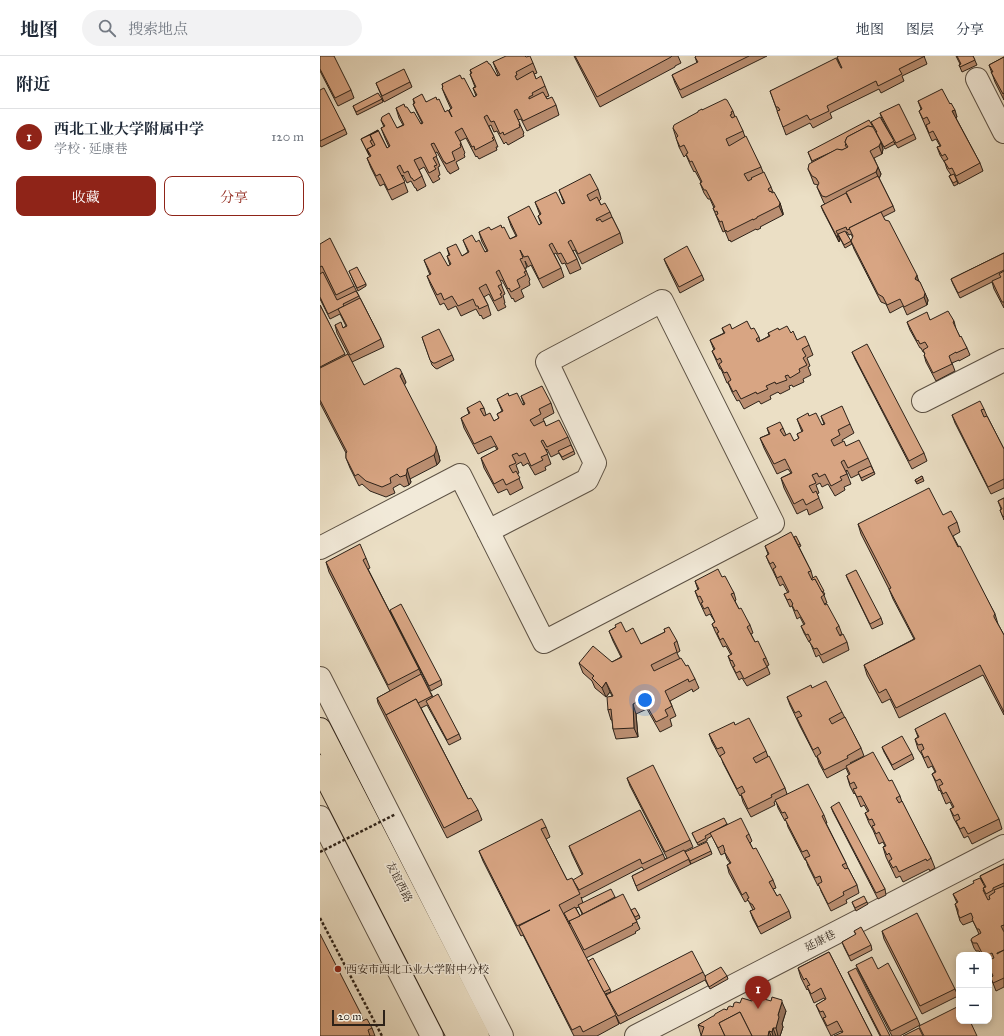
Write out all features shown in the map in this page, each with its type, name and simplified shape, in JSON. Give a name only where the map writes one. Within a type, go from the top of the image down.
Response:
[{"type":"main road","name":"友谊西路","points":[[320,728],[478,1036]]},
{"type":"main road","name":"友谊西路","points":[[320,766],[458,1036]]},
{"type":"street","points":[[977,79],[1004,132]]},
{"type":"street","points":[[320,548],[460,475],[544,642],[773,523],[662,301],[547,362],[595,463],[587,480],[488,530]]},
{"type":"street","points":[[924,401],[1004,360]]},
{"type":"street","points":[[320,678],[502,1036]]},
{"type":"street","points":[[320,817],[432,1036]]},
{"type":"street","name":"延康巷","points":[[636,1036],[1004,846]]},
{"type":"path","points":[[320,852],[396,814]]},
{"type":"path","points":[[320,918],[382,1036]]},
{"type":"building","points":[[320,56],[334,56],[351,90],[335,98],[320,69]]},
{"type":"building","points":[[506,56],[530,56],[533,63],[516,72],[517,75],[515,76],[517,80],[533,71],[536,79],[541,76],[545,86],[532,93],[533,95],[529,97],[529,99],[543,92],[547,99],[552,97],[556,105],[523,121],[517,109],[514,111],[520,127],[504,135],[503,132],[500,134],[494,121],[491,122],[487,115],[484,117],[494,140],[475,150],[462,128],[455,132],[461,143],[461,147],[452,152],[455,160],[446,164],[434,143],[431,144],[437,156],[433,158],[437,165],[434,166],[436,169],[429,173],[421,157],[414,160],[422,176],[414,181],[408,171],[404,173],[400,165],[397,167],[405,182],[388,190],[380,174],[376,176],[367,158],[371,156],[367,149],[375,145],[370,135],[378,130],[387,148],[390,146],[381,128],[385,126],[381,120],[382,117],[389,113],[397,128],[404,125],[396,108],[404,104],[411,113],[414,112],[421,124],[423,123],[413,104],[415,103],[413,99],[422,94],[426,102],[436,97],[437,100],[439,99],[445,112],[448,110],[452,117],[449,110],[452,108],[442,88],[442,84],[460,75],[462,79],[464,78],[474,97],[477,95],[473,88],[476,87],[470,74],[472,73],[470,70],[487,61],[497,76],[500,75],[493,62]]},
{"type":"building","points":[[575,56],[672,56],[597,97]]},
{"type":"building","points":[[749,56],[680,90],[672,75],[698,62],[695,57]]},
{"type":"building","points":[[925,56],[899,69],[902,74],[878,86],[876,81],[827,106],[829,111],[810,120],[807,115],[783,127],[777,111],[780,110],[776,107],[770,91],[836,58],[842,68],[837,57]]},
{"type":"building","points":[[957,56],[973,56],[975,60],[960,67],[959,65],[961,64]]},
{"type":"building","points":[[1004,57],[1003,94],[991,72],[993,72],[989,65]]},
{"type":"building","points":[[404,69],[410,82],[382,96],[376,83]]},
{"type":"building","points":[[324,88],[345,129],[320,141],[320,90]]},
{"type":"building","points":[[942,89],[955,110],[952,111],[980,163],[956,176],[952,168],[949,169],[944,161],[948,159],[945,154],[942,156],[937,147],[941,146],[933,131],[929,133],[926,125],[930,123],[927,117],[923,119],[919,111],[922,109],[918,101]]},
{"type":"building","points":[[378,93],[382,99],[356,112],[353,106]]},
{"type":"building","points":[[725,99],[733,111],[730,115],[732,118],[736,116],[743,131],[726,139],[729,146],[746,136],[761,167],[744,174],[748,181],[764,172],[771,187],[768,189],[772,193],[774,192],[780,203],[779,206],[727,232],[726,230],[725,231],[722,221],[720,222],[716,215],[718,214],[717,211],[715,212],[713,208],[715,207],[706,190],[704,190],[700,183],[702,182],[692,161],[690,162],[686,154],[688,153],[684,145],[680,147],[676,138],[678,136],[673,128],[674,125],[698,111]]},
{"type":"building","points":[[899,104],[914,134],[896,143],[880,113]]},
{"type":"building","points":[[880,117],[894,141],[884,147],[871,122]]},
{"type":"building","points":[[869,120],[873,127],[868,126],[847,137],[845,145],[847,148],[836,150],[812,161],[808,152]]},
{"type":"building","points":[[868,126],[873,127],[881,142],[879,146],[870,151],[878,167],[876,172],[826,197],[822,196],[817,187],[819,183],[808,169],[809,164],[837,149],[842,150],[848,147],[845,142],[847,137]]},
{"type":"building","points":[[378,131],[370,135],[372,140],[370,141],[373,146],[367,149],[369,155],[361,139]]},
{"type":"building","points":[[590,174],[598,189],[587,195],[590,201],[597,197],[601,205],[605,203],[610,212],[596,219],[597,221],[600,219],[602,222],[612,217],[620,233],[578,254],[571,240],[568,242],[577,259],[567,264],[561,253],[558,254],[552,243],[549,245],[561,268],[539,279],[528,256],[524,257],[520,250],[523,258],[520,259],[526,271],[524,272],[526,275],[517,280],[520,287],[511,292],[499,270],[496,272],[502,284],[498,286],[502,293],[500,294],[502,297],[494,301],[486,284],[479,288],[488,305],[479,309],[473,299],[458,306],[452,296],[444,300],[441,293],[437,295],[427,276],[431,274],[424,260],[440,252],[448,266],[451,264],[447,256],[450,255],[447,248],[456,244],[462,256],[469,252],[463,240],[472,235],[476,242],[479,240],[485,252],[488,251],[479,232],[489,227],[491,230],[501,225],[502,228],[504,227],[510,239],[517,236],[508,217],[529,206],[539,225],[542,223],[538,216],[541,214],[535,202],[556,192],[562,204],[565,203],[559,190]]},
{"type":"building","points":[[954,174],[957,181],[953,183],[949,176]]},
{"type":"building","points":[[878,176],[893,206],[849,228],[850,229],[847,230],[846,227],[836,231],[838,235],[837,237],[821,206],[846,193],[851,203],[846,192]]},
{"type":"building","points":[[881,212],[885,220],[889,221],[917,275],[915,279],[920,282],[925,293],[924,297],[904,307],[900,299],[887,305],[883,297],[878,294],[851,241],[853,236],[849,228]]},
{"type":"building","points":[[845,231],[851,241],[844,245],[838,234]]},
{"type":"building","points":[[330,238],[354,286],[336,295],[322,266],[320,267],[320,244]]},
{"type":"building","points":[[687,246],[702,275],[679,287],[664,259]]},
{"type":"building","points":[[1004,253],[1004,270],[958,293],[951,279]]},
{"type":"building","points":[[357,267],[366,284],[357,288],[349,271]]},
{"type":"building","points":[[1004,271],[1004,302],[1002,302],[992,281],[1001,277],[999,274]]},
{"type":"building","points":[[323,272],[337,300],[356,291],[359,296],[328,314],[320,297],[320,274]]},
{"type":"building","points":[[360,298],[381,339],[350,355],[335,325],[341,322],[343,328],[347,326],[338,309]]},
{"type":"building","points":[[320,305],[345,354],[320,367]]},
{"type":"building","points":[[948,311],[954,321],[953,322],[960,337],[961,336],[967,348],[949,356],[952,364],[933,373],[923,350],[928,347],[925,342],[920,344],[918,340],[917,341],[907,322],[927,312],[930,320]]},
{"type":"building","points":[[747,321],[751,329],[754,328],[759,337],[756,339],[758,342],[770,336],[768,333],[778,328],[779,330],[787,326],[791,333],[793,331],[797,340],[805,336],[809,345],[802,349],[806,356],[803,358],[807,365],[799,369],[800,372],[790,378],[788,375],[785,376],[787,380],[776,384],[775,382],[766,386],[768,389],[757,394],[756,392],[741,399],[736,390],[733,392],[728,382],[731,380],[727,372],[724,373],[719,364],[722,362],[720,358],[717,360],[712,351],[715,349],[710,340],[725,333],[722,328],[730,324],[732,329]]},
{"type":"building","points":[[439,329],[452,355],[433,363],[430,360],[422,337]]},
{"type":"building","points":[[867,344],[924,453],[909,461],[852,352]]},
{"type":"building","points":[[348,354],[364,385],[396,368],[400,369],[402,373],[400,376],[436,446],[434,455],[407,469],[406,475],[400,477],[397,474],[390,478],[391,483],[382,487],[366,481],[358,474],[355,476],[346,458],[347,452],[320,400],[320,368]]},
{"type":"building","points":[[542,386],[551,403],[539,409],[541,414],[530,420],[534,426],[544,421],[546,426],[559,420],[568,437],[547,447],[543,440],[541,441],[548,454],[541,457],[543,460],[531,466],[525,453],[519,456],[517,453],[512,455],[516,463],[509,466],[513,473],[516,471],[520,478],[506,485],[503,479],[494,484],[481,458],[498,449],[491,436],[474,444],[461,418],[470,413],[467,408],[480,401],[484,408],[480,409],[484,416],[490,413],[494,421],[499,418],[497,414],[503,411],[497,399],[508,393],[509,396],[517,393],[523,405],[525,404],[521,396]]},
{"type":"building","points":[[980,401],[984,409],[981,410],[984,417],[987,416],[1004,449],[1004,479],[988,487],[952,415]]},
{"type":"building","points":[[842,406],[850,424],[838,430],[840,435],[831,440],[834,446],[844,441],[846,446],[859,440],[868,458],[848,468],[844,460],[841,462],[847,474],[840,477],[842,480],[831,486],[825,474],[819,477],[817,473],[812,475],[816,483],[809,486],[813,493],[816,491],[819,498],[806,505],[803,499],[794,504],[781,478],[792,473],[785,459],[774,464],[760,438],[770,434],[767,428],[780,422],[783,428],[780,430],[784,436],[790,433],[794,441],[799,438],[797,434],[803,431],[797,419],[808,413],[809,416],[816,413],[822,425],[825,424],[821,416]]},
{"type":"building","points":[[571,445],[574,451],[562,457],[558,451]]},
{"type":"building","points":[[871,466],[874,472],[861,478],[858,472]]},
{"type":"building","points":[[922,476],[923,478],[916,482],[915,480]]},
{"type":"building","points":[[929,488],[943,515],[951,511],[957,522],[948,527],[958,547],[960,546],[995,614],[994,617],[1004,635],[1004,712],[980,665],[896,708],[886,689],[879,693],[864,665],[915,639],[858,524]]},
{"type":"building","points":[[1004,498],[1003,517],[1000,510],[1002,509],[998,501]]},
{"type":"building","points":[[791,532],[811,571],[808,572],[812,580],[815,579],[824,595],[821,597],[825,605],[827,604],[839,626],[836,628],[840,636],[843,634],[847,642],[821,655],[817,648],[814,649],[809,641],[811,640],[808,634],[806,635],[801,626],[805,624],[797,610],[795,611],[790,599],[787,600],[784,594],[789,592],[781,576],[777,578],[773,569],[776,567],[773,562],[770,564],[766,556],[769,554],[765,546]]},
{"type":"building","points":[[796,536],[800,544],[798,545],[794,537]]},
{"type":"building","points":[[360,544],[366,558],[363,560],[419,669],[388,685],[326,562]]},
{"type":"building","points":[[718,569],[722,577],[725,576],[734,593],[731,594],[739,609],[741,608],[750,625],[747,627],[755,642],[758,641],[766,658],[763,659],[767,667],[744,679],[740,671],[736,673],[733,667],[735,666],[728,656],[732,654],[723,638],[720,640],[717,633],[719,632],[712,624],[715,622],[708,607],[704,609],[700,596],[698,597],[695,591],[699,589],[695,581]]},
{"type":"building","points":[[856,570],[881,618],[870,624],[846,575]]},
{"type":"building","points":[[816,576],[824,591],[822,592],[815,579],[811,579]]},
{"type":"building","points":[[401,604],[441,680],[429,686],[390,610]]},
{"type":"building","points":[[621,622],[626,632],[633,628],[641,644],[665,632],[664,629],[669,627],[677,641],[674,643],[677,652],[651,665],[654,671],[681,658],[686,666],[688,665],[695,679],[689,682],[688,679],[665,691],[672,706],[665,710],[668,716],[656,722],[643,699],[633,704],[634,728],[613,729],[611,709],[608,710],[607,697],[613,696],[606,682],[602,688],[592,678],[594,676],[579,663],[593,646],[612,662],[622,657],[609,631]]},
{"type":"building","points":[[421,674],[432,696],[418,703],[416,699],[386,715],[377,698]]},
{"type":"building","points":[[826,681],[842,712],[829,719],[832,724],[845,717],[861,748],[847,756],[848,758],[824,770],[817,756],[821,753],[818,747],[813,750],[797,718],[802,716],[799,711],[795,713],[787,697],[811,685],[812,688]]},
{"type":"building","points":[[438,694],[459,734],[447,740],[426,701]]},
{"type":"building","points":[[416,699],[468,799],[471,798],[478,810],[444,828],[386,715]]},
{"type":"building","points":[[945,713],[999,819],[968,834],[964,827],[960,829],[956,821],[960,819],[958,814],[954,816],[950,809],[954,807],[946,792],[943,794],[939,786],[943,784],[940,779],[936,781],[932,774],[936,772],[928,756],[924,758],[921,751],[924,749],[922,744],[918,745],[915,739],[919,737],[915,729]]},
{"type":"building","points":[[749,718],[766,751],[753,758],[756,763],[769,756],[785,788],[771,795],[772,797],[748,809],[741,794],[745,792],[742,786],[737,789],[720,756],[725,753],[722,747],[717,749],[709,734],[734,722],[735,725]]},
{"type":"building","points":[[902,736],[912,754],[892,765],[882,747]]},
{"type":"building","points":[[873,752],[889,781],[892,780],[900,796],[896,798],[899,803],[902,801],[931,858],[899,872],[896,866],[893,868],[889,861],[892,859],[889,853],[887,855],[883,847],[886,846],[879,832],[876,834],[872,826],[875,825],[872,819],[869,820],[865,813],[869,811],[861,796],[857,797],[853,789],[857,788],[854,782],[850,784],[847,776],[850,774],[846,766]]},
{"type":"building","points":[[653,765],[690,840],[665,852],[627,778]]},
{"type":"building","points":[[808,784],[824,815],[822,816],[846,863],[842,865],[845,869],[848,868],[857,885],[843,892],[844,895],[828,904],[818,884],[822,882],[820,876],[815,878],[805,858],[810,856],[807,850],[802,852],[785,819],[788,818],[785,812],[782,813],[775,800]]},
{"type":"building","points":[[839,802],[885,889],[876,893],[831,807]]},
{"type":"building","points":[[640,810],[663,854],[642,864],[640,859],[579,890],[573,880],[583,874],[569,846]]},
{"type":"building","points":[[724,818],[727,824],[705,836],[706,838],[697,843],[692,833]]},
{"type":"building","points":[[741,818],[749,834],[746,836],[753,849],[756,848],[773,880],[769,882],[777,896],[780,894],[789,911],[758,927],[750,911],[755,909],[747,899],[749,898],[746,892],[742,895],[727,865],[731,863],[724,851],[723,845],[718,848],[710,833]]},
{"type":"building","points":[[542,819],[546,827],[541,829],[567,880],[572,878],[580,894],[559,905],[616,1015],[583,1032],[580,1026],[572,1030],[519,926],[550,910],[517,926],[479,851]]},
{"type":"building","points":[[707,842],[711,851],[690,861],[685,852]]},
{"type":"building","points":[[684,850],[689,859],[636,886],[632,876]]},
{"type":"building","points":[[1004,864],[1004,883],[993,888],[993,890],[986,894],[983,888],[986,887],[980,876]]},
{"type":"building","points":[[980,878],[985,887],[983,890],[988,900],[990,899],[989,896],[995,892],[994,890],[1004,886],[1004,925],[1001,926],[1004,932],[1004,950],[1004,978],[993,983],[992,959],[994,958],[992,952],[982,952],[977,943],[973,943],[971,940],[972,938],[981,933],[979,929],[977,929],[972,919],[971,913],[960,918],[955,904],[958,902],[953,894],[974,883],[973,881]]},
{"type":"building","points":[[611,889],[615,897],[583,914],[578,905]]},
{"type":"building","points":[[623,894],[637,922],[584,950],[569,921]]},
{"type":"building","points":[[864,896],[867,902],[855,908],[852,902]]},
{"type":"building","points":[[575,907],[580,916],[569,921],[570,924],[564,913]]},
{"type":"building","points":[[635,908],[639,915],[635,917],[631,910]]},
{"type":"building","points":[[917,913],[955,989],[920,1006],[882,931]]},
{"type":"building","points":[[861,927],[871,945],[849,956],[842,942],[856,934],[854,931]]},
{"type":"building","points":[[320,934],[361,1014],[359,1015],[362,1021],[367,1019],[372,1028],[368,1030],[370,1036],[320,1036]]},
{"type":"building","points":[[692,951],[703,972],[618,1016],[606,995]]},
{"type":"building","points":[[829,952],[872,1036],[834,1036],[843,1032],[837,1021],[827,1026],[823,1018],[826,1017],[823,1011],[820,1012],[816,1005],[826,999],[821,988],[811,994],[807,986],[810,985],[806,978],[804,980],[798,968]]},
{"type":"building","points":[[872,957],[878,969],[888,963],[917,1018],[891,1031],[856,965]]},
{"type":"building","points":[[593,958],[610,989],[604,992],[588,961]]},
{"type":"building","points":[[721,967],[727,976],[709,987],[705,976]]},
{"type":"building","points":[[856,968],[890,1036],[881,1036],[848,972]]},
{"type":"building","points":[[754,996],[771,1001],[772,997],[782,1000],[776,1028],[773,1028],[772,1032],[769,1031],[768,1036],[752,1036],[740,1012],[719,1023],[725,1036],[701,1036],[704,1027],[698,1025],[724,1009],[727,1010],[730,1006],[733,1007],[734,1003],[740,1003],[742,998],[752,1001]]},
{"type":"building","points":[[956,1008],[956,1024],[971,1024],[977,1036],[924,1036],[919,1026]]},
{"type":"building","points":[[740,1012],[752,1036],[725,1036],[719,1023]]},
{"type":"building","points":[[919,1028],[923,1036],[903,1036]]},
{"type":"place","name":"西安市西北工业大学附中分校","points":[[338,969]]},
{"type":"place","name":"西北工业大学附属中学","points":[[758,1009]]}]
